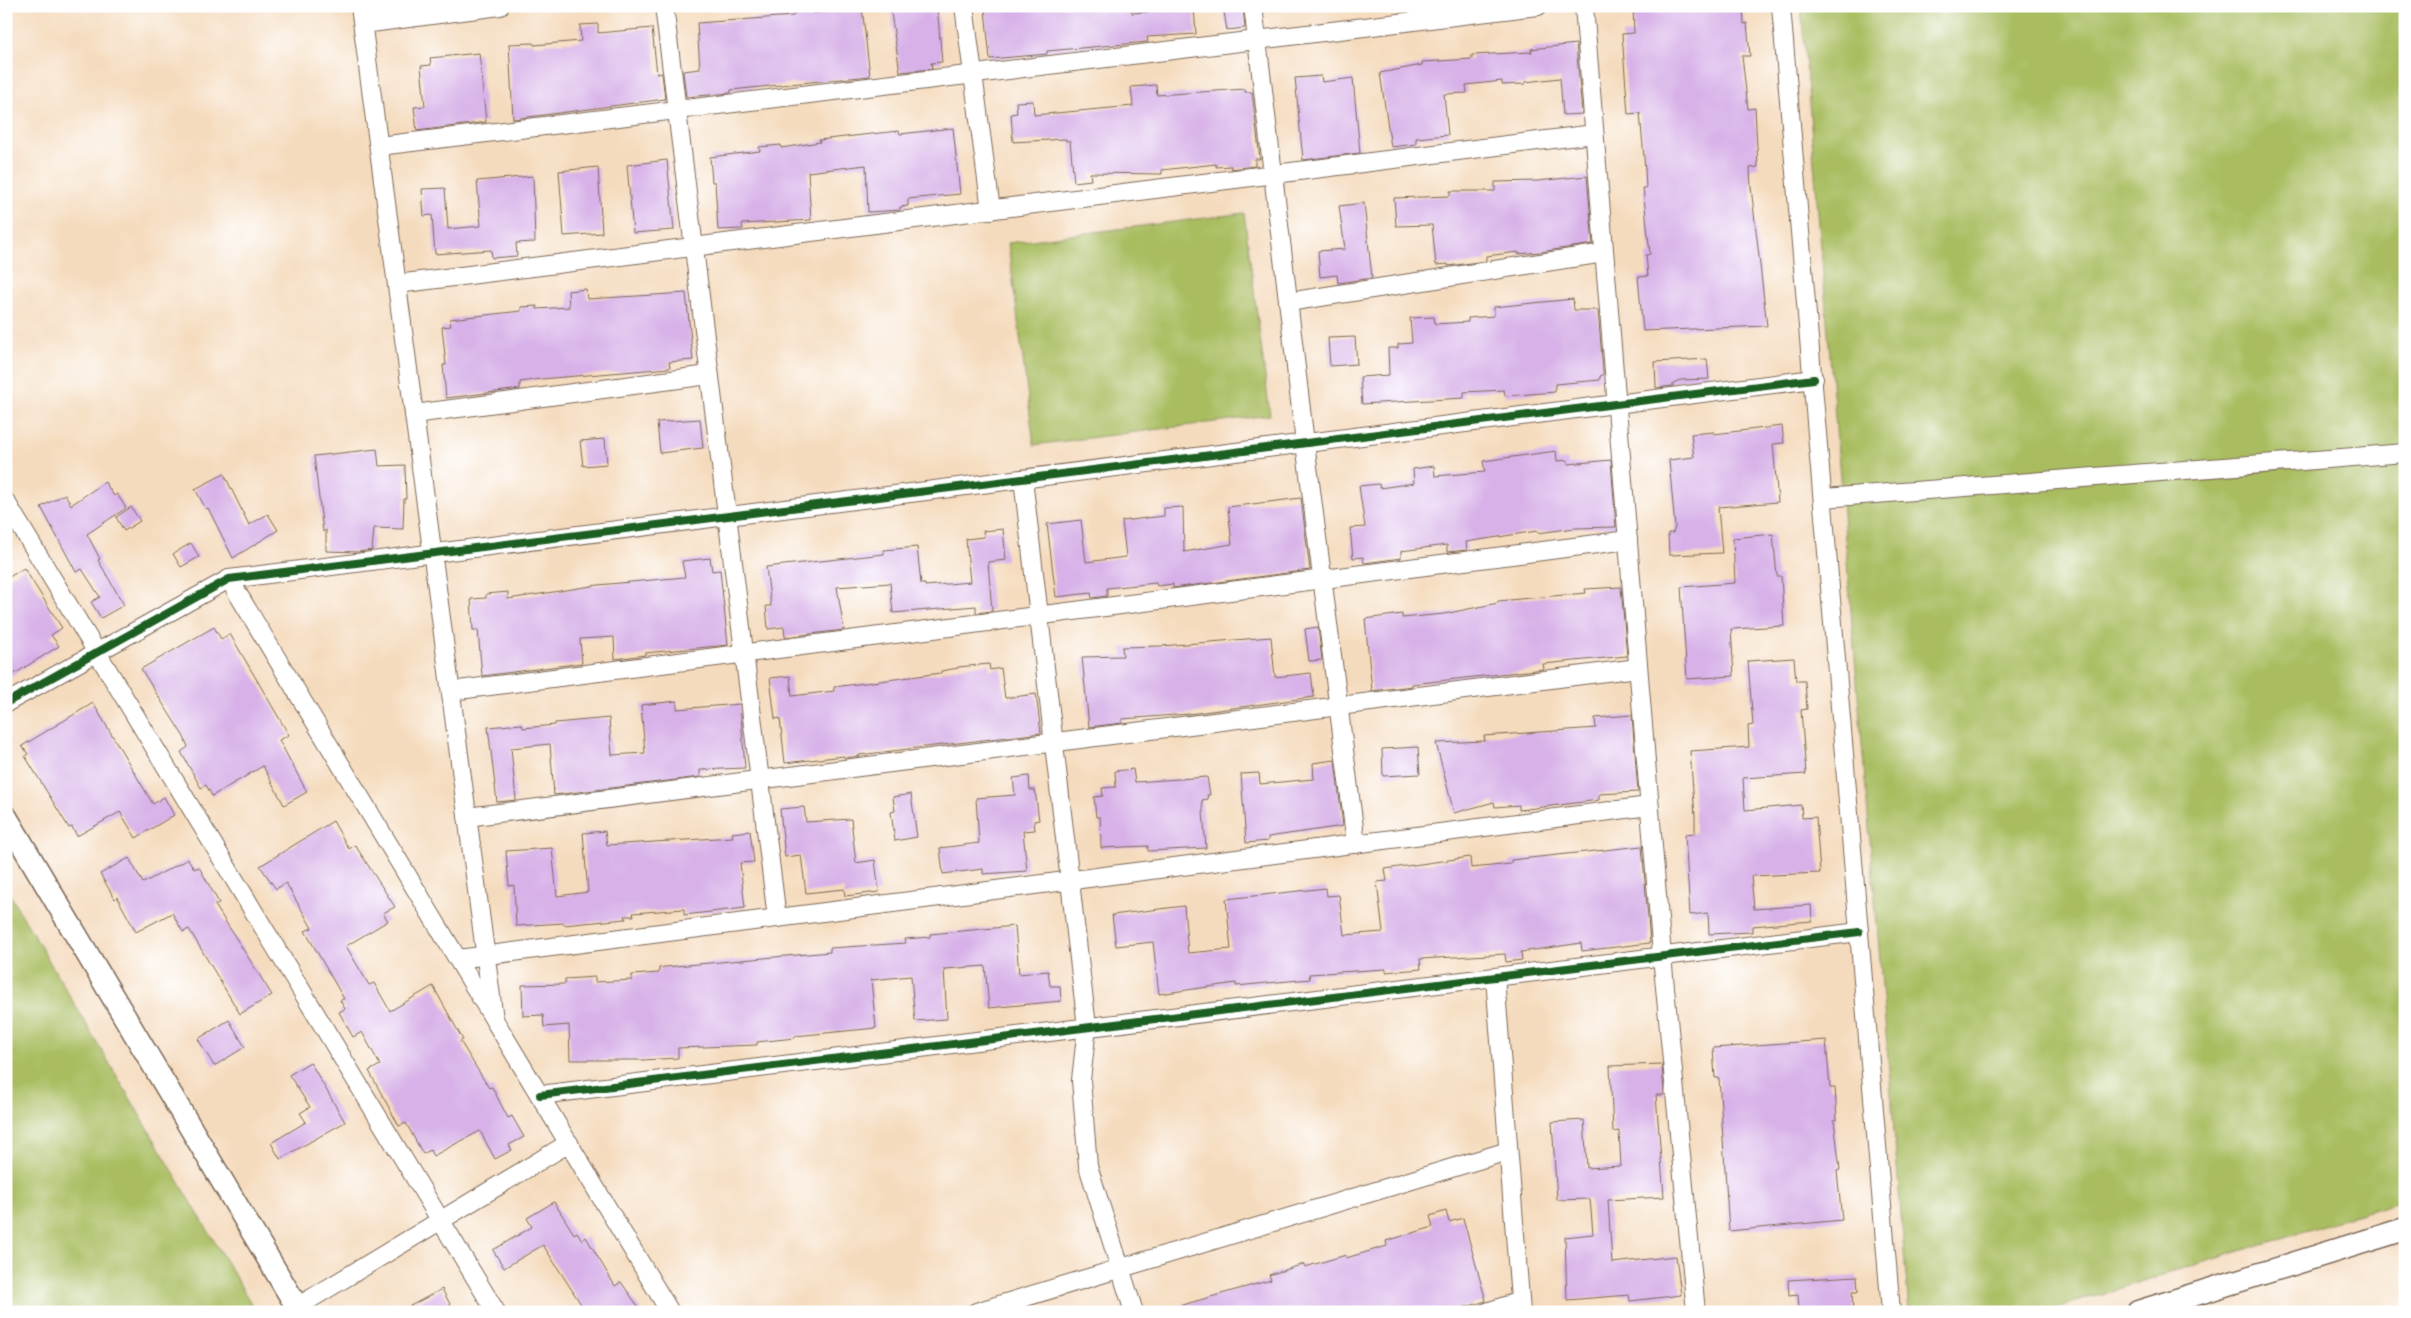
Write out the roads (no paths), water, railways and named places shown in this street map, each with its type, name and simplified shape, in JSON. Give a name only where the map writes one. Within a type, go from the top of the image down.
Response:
[{"type":"street","points":[[360,6],[494,1019]]},
{"type":"street","points":[[363,24],[500,6]]},
{"type":"street","points":[[664,6],[777,918]]},
{"type":"street","points":[[964,6],[992,210]]},
{"type":"street","points":[[1252,6],[1356,844]]},
{"type":"street","points":[[379,146],[1538,6]]},
{"type":"street","points":[[1584,6],[1649,806],[1696,1312]]},
{"type":"street","points":[[1781,6],[1814,379],[1891,1312]]},
{"type":"street","points":[[397,284],[1594,134]]},
{"type":"street","points":[[1288,302],[1604,254]]},
{"type":"street","points":[[414,414],[709,376]]},
{"type":"street","points":[[6,703],[230,579],[1814,379]]},
{"type":"street","points":[[1824,498],[2405,453]]},
{"type":"street","points":[[1023,479],[1088,1027],[1082,1080],[1088,1166],[1134,1312]]},
{"type":"street","points":[[6,502],[496,1312]]},
{"type":"street","points":[[450,691],[1628,540]]},
{"type":"street","points":[[230,579],[670,1312]]},
{"type":"street","points":[[467,817],[1638,668]]},
{"type":"street","points":[[458,959],[1649,806]]},
{"type":"street","points":[[6,817],[299,1309],[568,1143]]},
{"type":"street","points":[[540,1094],[1859,932]]},
{"type":"street","points":[[1487,1312],[1520,1306],[1495,977]]},
{"type":"street","points":[[976,1312],[1508,1151]]},
{"type":"street","points":[[2138,1312],[2405,1229]]}]
